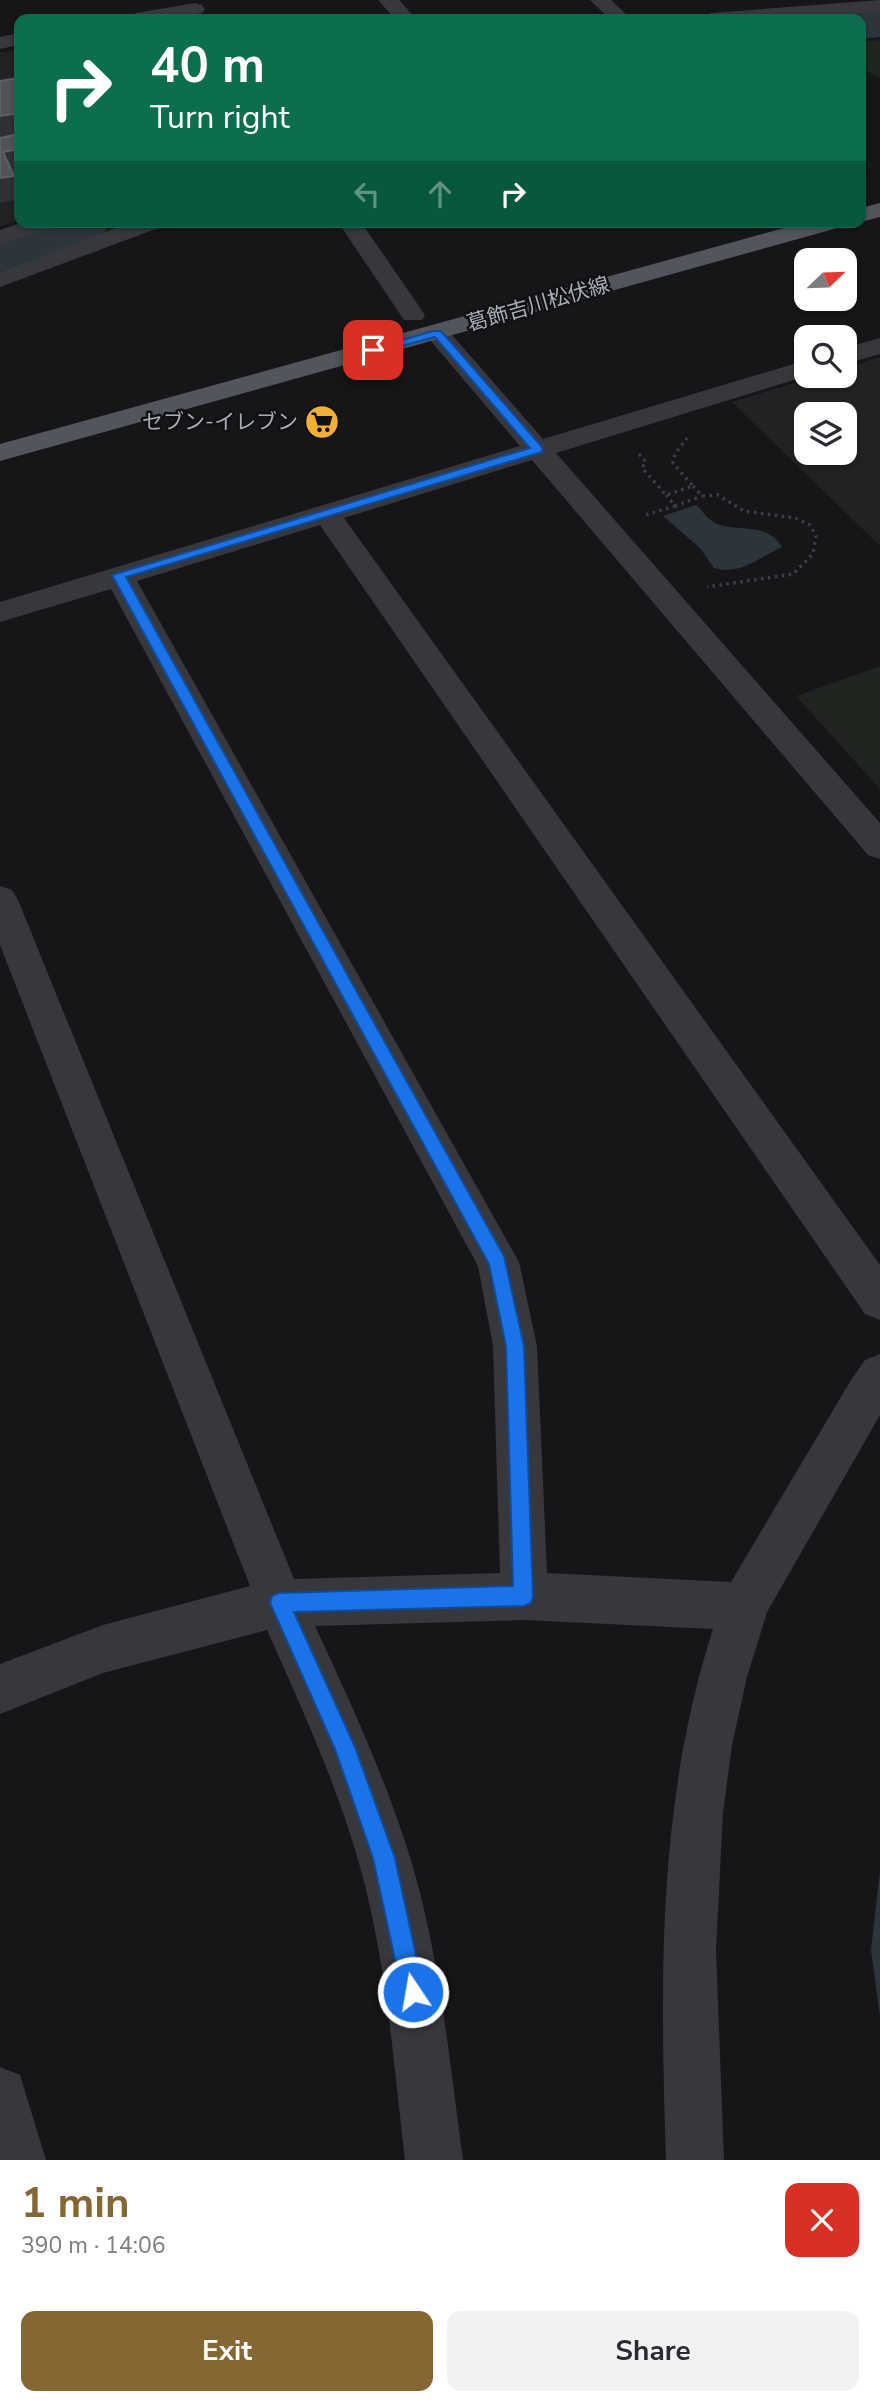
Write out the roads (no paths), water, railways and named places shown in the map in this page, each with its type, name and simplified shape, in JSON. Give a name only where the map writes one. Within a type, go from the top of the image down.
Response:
[{"type":"main road","name":"葛飾吉川松伏線","points":[[198,373],[732,228]]},
{"type":"main road","name":"葛飾吉川松伏線","points":[[0,453],[812,228]]},
{"type":"street","points":[[388,0],[401,14]]},
{"type":"street","points":[[600,0],[615,14]]},
{"type":"street","points":[[748,14],[807,6],[880,6]]},
{"type":"street","points":[[166,14],[195,9]]},
{"type":"street","points":[[0,238],[29,228]]},
{"type":"street","points":[[0,280],[137,228]]},
{"type":"street","points":[[353,228],[413,315]]},
{"type":"street","points":[[437,333],[880,846]]},
{"type":"street","points":[[857,353],[880,346]]},
{"type":"street","points":[[0,612],[794,372]]},
{"type":"street","points":[[326,513],[880,1300]]},
{"type":"street","points":[[118,575],[498,1262],[515,1346],[524,1596]]},
{"type":"street","points":[[0,900],[279,1603],[345,1747],[384,1858],[413,1992],[434,2160]]},
{"type":"street","points":[[695,2160],[690,2019],[690,1877],[707,1733],[745,1607],[842,1433],[880,1375]]},
{"type":"street","points":[[0,1689],[42,1669],[150,1633],[279,1603],[524,1596],[745,1607]]},
{"type":"street","points":[[0,2095],[17,2160]]},
{"type":"waterway","points":[[866,25],[880,24]]},
{"type":"waterway","points":[[0,256],[70,228]]},
{"type":"place","name":"セブン-イレブン","points":[[322,422]]}]
